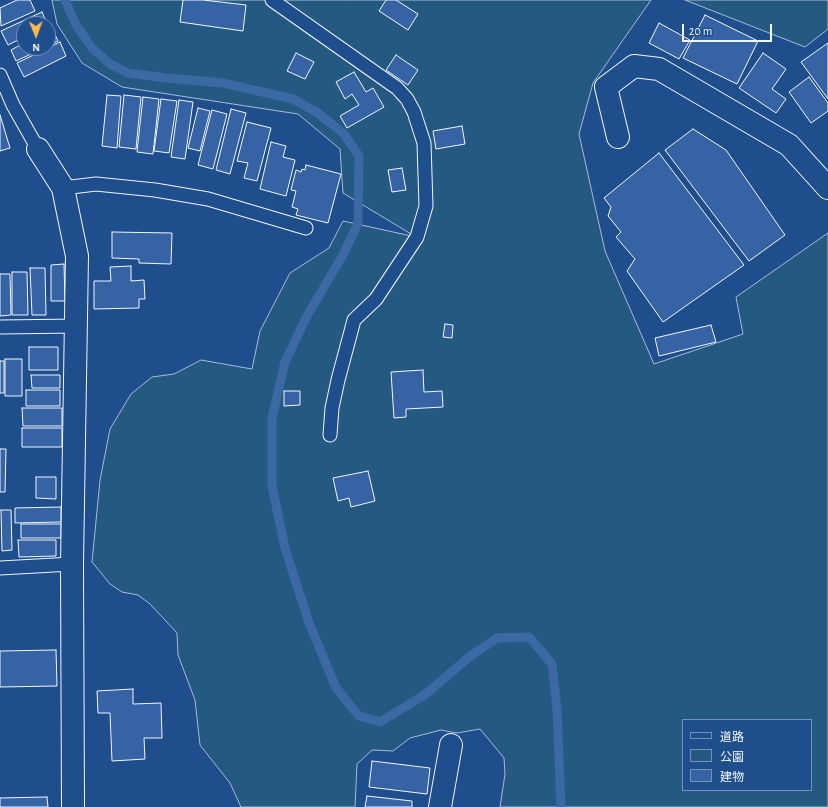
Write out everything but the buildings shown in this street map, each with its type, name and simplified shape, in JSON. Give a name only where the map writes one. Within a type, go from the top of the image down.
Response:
[{"type":"street","points":[[618,138],[606,86],[634,66],[659,69],[790,145],[828,188]]},
{"type":"street","points":[[38,149],[63,188],[77,256],[72,564],[73,807]]},
{"type":"street","points":[[440,807],[451,746]]},
{"type":"lane","points":[[272,0],[398,88],[407,99],[414,112],[424,143],[426,206],[417,237],[376,299],[354,320],[332,408],[330,435]]},
{"type":"lane","points":[[0,75],[13,105],[38,149]]},
{"type":"lane","points":[[63,188],[96,184],[154,190],[208,199],[306,228]]},
{"type":"lane","points":[[0,327],[77,326]]},
{"type":"lane","points":[[0,568],[72,564]]},
{"type":"green space","points":[[52,0],[651,0],[593,83],[579,134],[605,251],[654,364],[743,334],[736,297],[828,233],[828,807],[500,807],[505,774],[504,758],[480,729],[457,733],[441,730],[410,738],[393,751],[372,750],[357,764],[355,807],[241,807],[230,783],[200,745],[195,700],[178,655],[177,633],[150,604],[138,595],[122,592],[110,584],[92,562],[100,480],[110,429],[131,394],[152,377],[174,374],[201,360],[252,369],[260,331],[290,273],[329,248],[343,221],[416,237],[343,193],[340,149],[298,114],[122,87],[82,63],[57,24]]},
{"type":"green space","points":[[685,0],[828,0],[828,29],[805,47]]},
{"type":"waterway","points":[[65,0],[76,25],[92,48],[110,64],[128,73],[223,83],[293,99],[318,113],[344,134],[359,156],[358,223],[343,255],[307,316],[285,362],[272,418],[272,486],[285,548],[308,620],[336,688],[359,716],[380,722],[426,694],[468,658],[497,638],[529,637],[552,664],[557,709],[561,807]]}]
